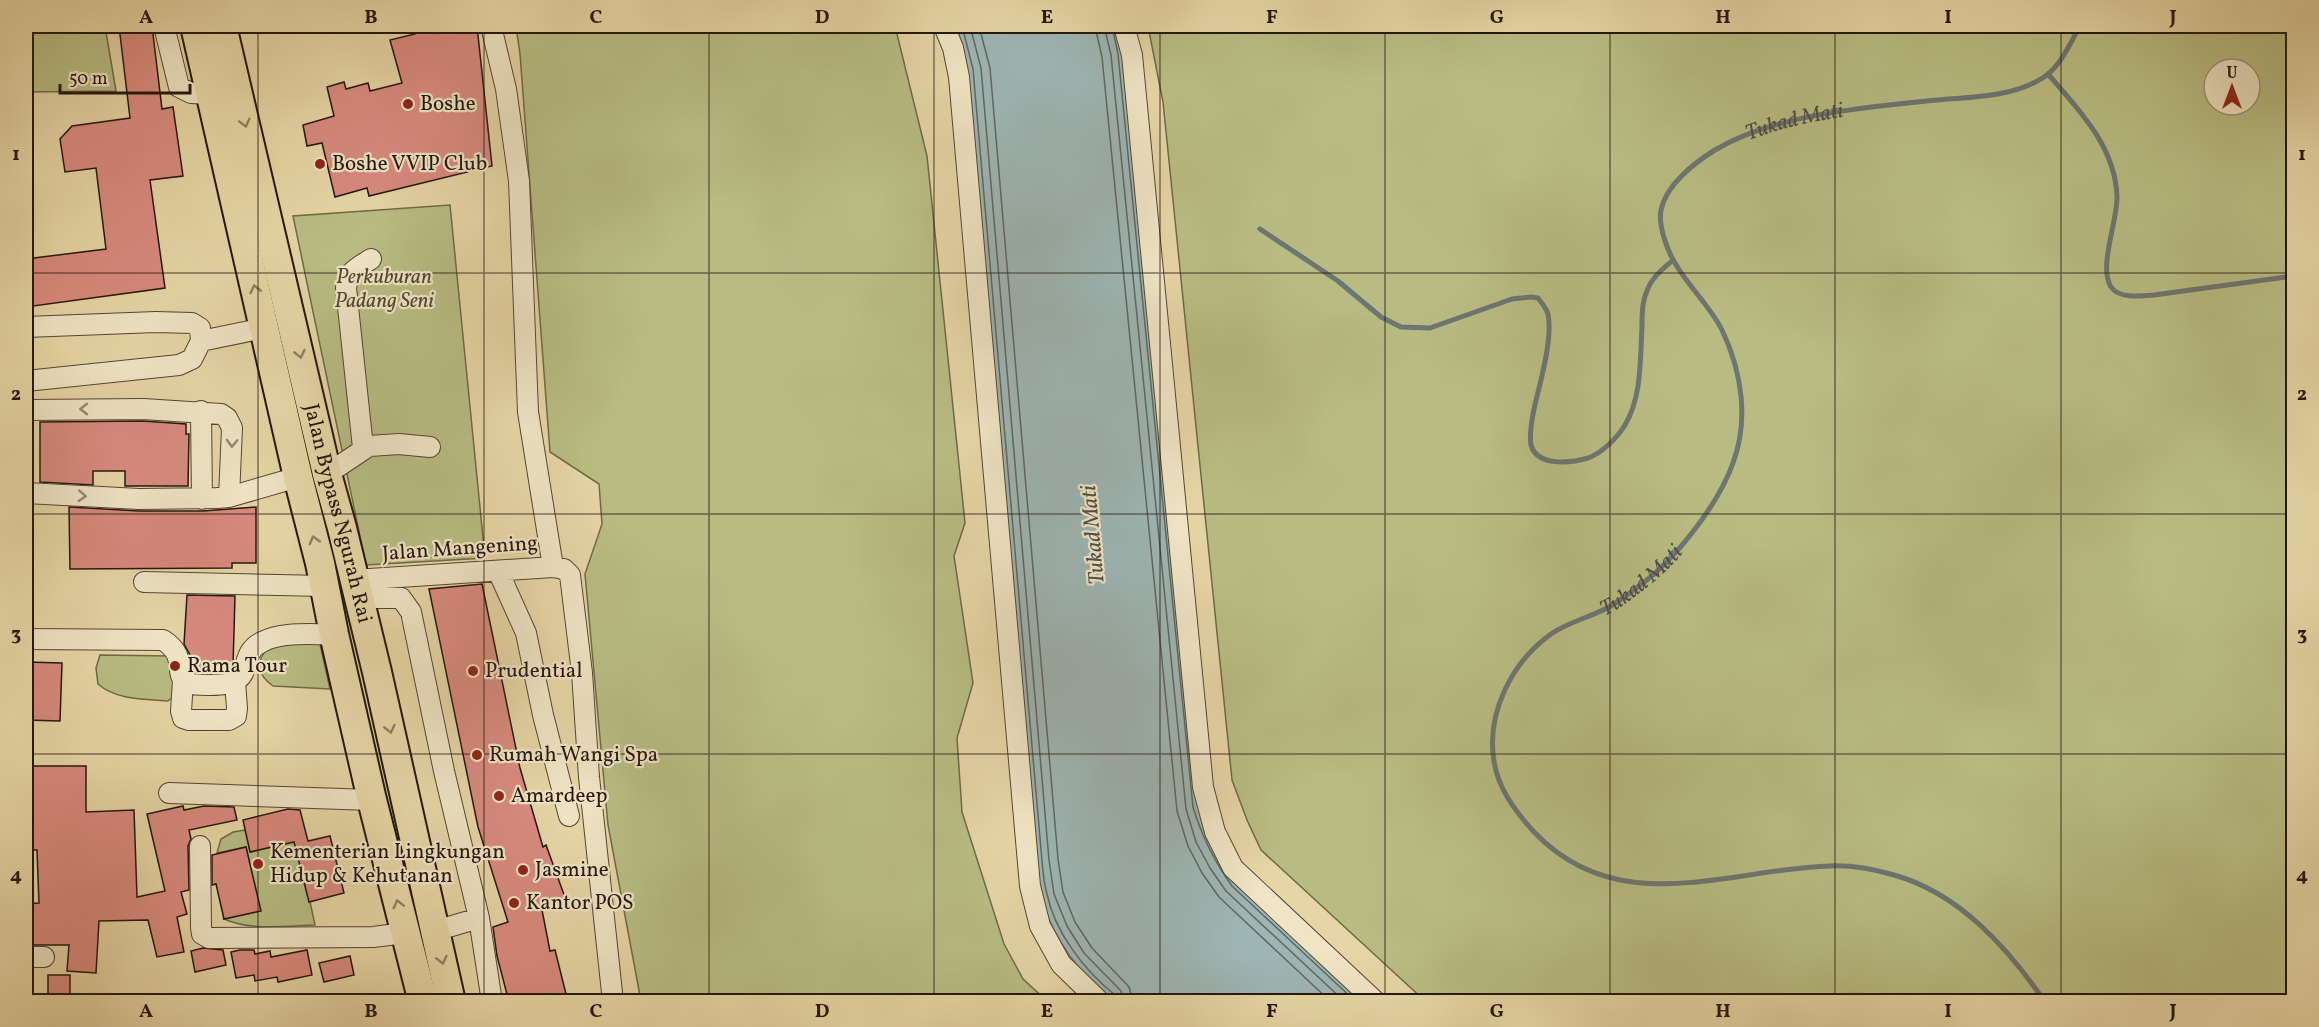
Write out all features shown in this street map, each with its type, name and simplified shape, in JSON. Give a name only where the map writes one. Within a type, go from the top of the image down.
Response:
[{"type":"highway","name":"Jalan Bypass Ngurah Rai","points":[[195,26],[298,477],[320,562],[372,800],[423,1002]]},
{"type":"highway","name":"Jalan Bypass Ngurah Rai","points":[[222,26],[327,474],[377,672],[451,1002]]},
{"type":"highway","points":[[345,679],[377,672]]},
{"type":"street","points":[[164,26],[179,87],[191,93],[212,94]]},
{"type":"street","points":[[490,26],[506,89],[519,181],[528,412],[553,567]]},
{"type":"street","points":[[944,26],[953,48],[959,77],[1030,886],[1040,926],[1061,964],[1100,1002]]},
{"type":"street","points":[[1124,26],[1132,55],[1203,787],[1215,832],[1233,868],[1376,1002]]},
{"type":"street","points":[[363,448],[346,288],[352,271],[371,259]]},
{"type":"street","points":[[26,327],[156,322],[192,323],[200,328],[201,341],[192,359],[179,365],[26,381]]},
{"type":"street","points":[[201,341],[264,328]]},
{"type":"street","points":[[26,410],[143,409],[221,414],[227,418],[232,428],[229,497]]},
{"type":"street","points":[[201,411],[202,499]]},
{"type":"street","points":[[327,474],[363,448],[375,444],[430,447]]},
{"type":"street","points":[[26,493],[139,499],[202,499],[229,497],[298,477]]},
{"type":"street","name":"Jalan Mangening","points":[[357,589],[498,571],[553,567],[564,569],[571,579],[582,673],[603,920],[613,1002]]},
{"type":"street","points":[[498,571],[526,633],[543,715],[569,816]]},
{"type":"street","points":[[144,582],[324,586]]},
{"type":"street","points":[[357,589],[401,598],[411,612],[444,771],[479,918],[492,1002]]},
{"type":"street","points":[[183,680],[191,684],[228,685],[243,674],[250,653],[259,643],[274,637],[334,634]]},
{"type":"street","points":[[26,639],[163,640],[173,647],[179,658],[180,674],[183,680],[182,711],[183,717],[189,720],[229,720],[236,716],[235,682]]},
{"type":"street","points":[[169,793],[372,800]]},
{"type":"street","points":[[200,846],[201,927],[202,934],[209,938],[373,937],[405,933]]},
{"type":"street","points":[[435,931],[479,918]]},
{"type":"green space","points":[[26,26],[105,26],[116,91],[26,92]]},
{"type":"green space","points":[[516,26],[895,26],[927,156],[965,523],[954,556],[973,683],[957,738],[962,812],[1004,944],[1023,979],[1047,1001],[641,1001],[608,825],[585,574],[602,524],[599,484],[550,452]]},
{"type":"green space","points":[[1148,26],[2293,26],[2293,1001],[1425,1001],[1261,850],[1232,780],[1163,102]]},
{"type":"green space","name":"Perkuburan Padang Seni","points":[[450,205],[485,558],[366,565],[293,216]]},
{"type":"green space","points":[[275,642],[320,644],[330,689],[273,686],[267,681],[260,669],[261,658]]},
{"type":"green space","points":[[100,655],[170,656],[176,694],[168,701],[131,698],[105,689],[98,684],[96,668]]},
{"type":"green space","points":[[245,830],[251,852],[297,841],[315,925],[257,926],[234,923],[224,919],[260,911],[246,847],[217,853],[221,839],[233,832]]},
{"type":"water","points":[[955,26],[1117,26],[1124,53],[1208,836],[1365,1001],[1114,1001],[1090,981],[1080,969],[1061,943],[1047,914],[1040,895],[1036,862],[962,45]]},
{"type":"building","points":[[119,26],[152,26],[162,109],[173,107],[183,176],[150,180],[165,288],[26,307],[26,259],[106,249],[96,168],[65,172],[60,139],[72,126],[130,118]]},
{"type":"building","name":"Boshe","points":[[413,26],[477,26],[492,166],[369,196],[367,188],[335,197],[322,143],[307,146],[303,125],[334,116],[327,87],[344,82],[346,89],[368,83],[370,91],[402,83],[390,40],[415,34]]},
{"type":"building","points":[[143,421],[186,424],[186,434],[189,434],[188,486],[125,486],[125,471],[93,471],[93,485],[40,482],[40,422]]},
{"type":"building","points":[[69,507],[139,511],[203,511],[256,507],[256,563],[232,563],[232,568],[70,569]]},
{"type":"building","points":[[482,584],[520,768],[543,847],[546,845],[567,903],[542,910],[550,951],[555,950],[568,1002],[509,1002],[497,956],[493,927],[508,922],[478,827],[429,589]]},
{"type":"building","points":[[187,595],[235,596],[233,666],[230,670],[192,669],[190,655],[184,644]]},
{"type":"building","points":[[26,662],[62,663],[60,721],[26,720]]},
{"type":"building","points":[[32,766],[86,766],[86,812],[134,810],[137,897],[165,891],[147,814],[183,806],[184,810],[204,806],[234,807],[237,820],[189,830],[191,839],[188,846],[189,890],[181,892],[187,914],[177,917],[184,952],[157,957],[148,920],[99,921],[96,973],[67,971],[69,945],[26,945],[26,904],[39,903],[37,850],[26,850],[26,787],[32,787]]},
{"type":"building","points":[[288,809],[300,810],[308,841],[330,836],[344,893],[309,902],[294,842],[250,852],[243,820]]},
{"type":"building","points":[[246,847],[261,911],[224,919],[216,884],[212,885],[212,855]]},
{"type":"building","points":[[203,948],[223,950],[226,965],[195,972],[191,951]]},
{"type":"building","points":[[254,950],[255,954],[270,951],[271,957],[307,950],[312,975],[278,982],[277,977],[255,981],[254,975],[236,978],[231,952]]},
{"type":"building","points":[[350,956],[354,975],[324,982],[319,963]]},
{"type":"building","points":[[48,975],[70,975],[70,1002],[48,1002]]},
{"type":"waterway","name":"Tukad Mati","points":[[2045,1002],[1998,943],[1961,909],[1918,883],[1894,875],[1862,868],[1830,866],[1675,884],[1638,883],[1602,875],[1567,859],[1534,832],[1509,800],[1496,771],[1493,743],[1498,707],[1505,690],[1525,659],[1551,634],[1613,605],[1667,562],[1706,514],[1733,463],[1741,430],[1742,413],[1738,379],[1722,330],[1680,271],[1666,244],[1660,216],[1664,201],[1675,183],[1698,161],[1715,150],[1739,138],[1793,120],[1852,109],[1978,97],[2020,89],[2044,77],[2055,67],[2080,26]]},
{"type":"waterway","points":[[2048,74],[2083,115],[2110,161],[2117,196],[2107,268],[2111,287],[2115,291],[2125,295],[2149,295],[2294,276]]},
{"type":"waterway","points":[[1260,229],[1338,281],[1381,317],[1401,327],[1430,328],[1512,299],[1538,298],[1548,314],[1549,336],[1532,417],[1530,441],[1534,452],[1540,457],[1555,462],[1588,458],[1599,453],[1625,425],[1631,414],[1637,390],[1645,295],[1654,278],[1673,260]]},
{"type":"place","name":"Boshe","points":[[408,104]]},
{"type":"place","name":"Boshe VVIP Club","points":[[320,164]]},
{"type":"place","name":"Rama Tour","points":[[175,666]]},
{"type":"place","name":"Prudential","points":[[473,671]]},
{"type":"place","name":"Rumah Wangi Spa","points":[[477,755]]},
{"type":"place","name":"Amardeep","points":[[499,796]]},
{"type":"place","name":"Kementerian Lingkungan Hidup & Kehutanan","points":[[258,864]]},
{"type":"place","name":"Jasmine","points":[[523,870]]},
{"type":"place","name":"Kantor POS","points":[[514,903]]}]
